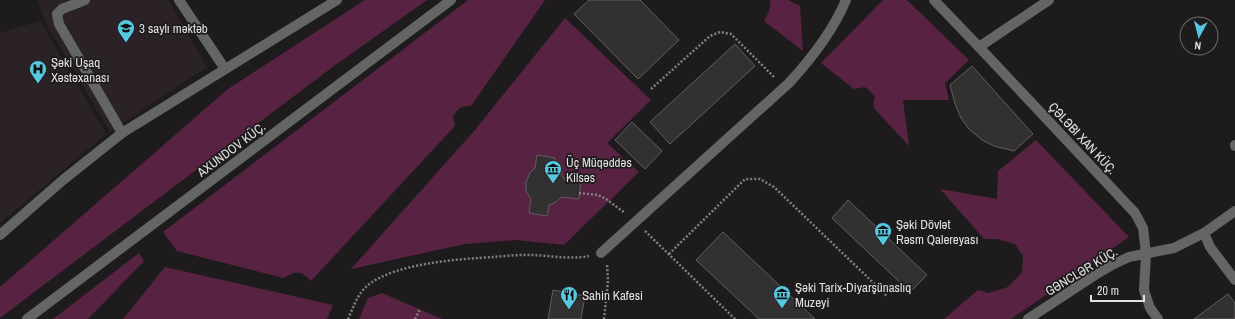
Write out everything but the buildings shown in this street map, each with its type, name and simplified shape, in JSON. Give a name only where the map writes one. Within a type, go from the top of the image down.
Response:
[{"type":"street","points":[[85,0],[62,9],[57,14],[59,24],[122,133]]},
{"type":"street","points":[[178,0],[225,70]]},
{"type":"street","points":[[1,232],[122,133],[337,0]]},
{"type":"street","name":"AXUNDOV KÜÇ.","points":[[27,319],[451,0]]},
{"type":"street","points":[[601,253],[800,71],[823,42],[846,0]]},
{"type":"street","name":"ÇƏLƏBI XAN KÜÇ.","points":[[934,0],[1135,213],[1143,228],[1146,254],[1144,290],[1150,308],[1158,319]]},
{"type":"street","points":[[979,47],[1049,0]]},
{"type":"street","name":"GƏNCLƏR KÜÇ.","points":[[1028,319],[1114,264],[1129,257],[1174,248],[1204,233],[1235,211]]},
{"type":"street","points":[[1204,233],[1210,247],[1235,280]]},
{"type":"path","points":[[650,90],[710,36],[720,32],[731,34],[784,87]]},
{"type":"path","points":[[669,254],[745,179],[760,179],[774,187],[887,296]]},
{"type":"path","points":[[579,193],[598,195],[606,199],[636,221],[735,319]]},
{"type":"path","points":[[348,319],[357,298],[366,286],[378,278],[401,270],[433,263],[462,259],[527,255],[586,257],[601,253],[608,265],[604,319]]},
{"type":"path","points":[[415,319],[420,309]]},
{"type":"shaded area","name":"3 saylı məktəb","points":[[38,0],[168,0],[207,67],[110,132],[44,20]]},
{"type":"shaded area","points":[[365,0],[427,0],[334,66],[0,318],[0,287],[228,89]]},
{"type":"shaded area","points":[[468,0],[545,0],[471,106],[462,107],[457,111],[453,117],[455,126],[311,281],[301,273],[295,273],[283,278],[177,251],[163,232]]},
{"type":"shaded area","points":[[770,0],[788,0],[800,6],[803,51],[764,21],[769,11]]},
{"type":"shaded area","points":[[883,0],[907,0],[969,60],[945,83],[949,100],[903,100],[909,146],[873,107],[875,96],[865,87],[854,89],[821,63]]},
{"type":"shaded area","points":[[565,18],[651,100],[607,143],[639,172],[564,245],[516,240],[465,244],[351,269],[474,131]]},
{"type":"shaded area","name":"Şəki Uşaq Xəstəxanası","points":[[40,21],[106,134],[0,223],[0,33]]},
{"type":"shaded area","points":[[1036,140],[1129,237],[1011,319],[944,319],[978,290],[988,293],[1008,287],[1022,272],[1023,256],[1015,244],[997,239],[984,239],[940,189],[997,199],[998,171]]},
{"type":"shaded area","points":[[139,253],[144,261],[88,319],[53,319]]},
{"type":"shaded area","points":[[165,267],[333,305],[327,319],[123,319]]},
{"type":"shaded area","points":[[382,293],[442,319],[359,319],[368,298]]},
{"type":"place","name":"3 saylı məktəb","points":[[126,43]]},
{"type":"place","name":"Şəki Uşaq Xəstəxanası","points":[[38,84]]},
{"type":"place","name":"Üç Müqəddəs Kilsəs","points":[[553,184]]},
{"type":"place","name":"Şəki Dövlət Rəsm Qalereyası","points":[[883,246]]},
{"type":"place","name":"Şəki Tarix-Diyarşünaslıq Muzeyi","points":[[782,309]]},
{"type":"place","name":"Sahin Kafesi","points":[[569,310]]}]
